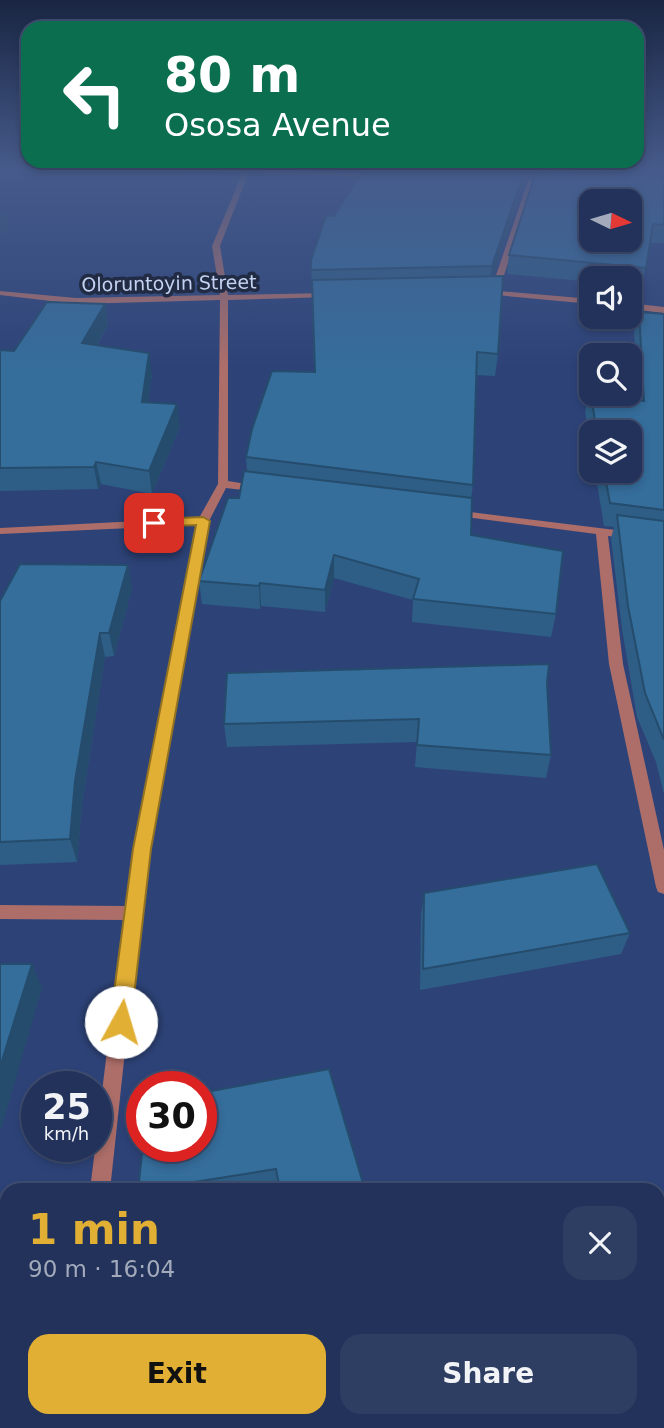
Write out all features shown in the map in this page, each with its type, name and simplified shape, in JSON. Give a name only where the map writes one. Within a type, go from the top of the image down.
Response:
[{"type":"street","points":[[101,1183],[132,913],[203,521],[223,484],[224,297],[216,247],[221,236]]},
{"type":"street","points":[[494,292],[513,236]]},
{"type":"street","points":[[469,292],[579,301]]},
{"type":"street","name":"Oloruntoyin Street","points":[[0,293],[76,301],[334,295]]},
{"type":"street","points":[[642,307],[664,310]]},
{"type":"street","points":[[223,484],[277,491]]},
{"type":"street","points":[[440,512],[664,539]]},
{"type":"street","points":[[0,531],[203,521]]},
{"type":"street","points":[[602,532],[616,664],[664,887]]},
{"type":"street","points":[[0,912],[132,913]]},
{"type":"building","points":[[319,236],[502,236],[492,266],[311,270],[311,260]]},
{"type":"building","points":[[515,236],[579,236],[579,252],[642,252],[642,236],[651,236],[646,268],[509,255]]},
{"type":"building","points":[[503,276],[498,354],[477,352],[473,485],[246,457],[252,429],[272,371],[315,372],[312,280]]},
{"type":"building","points":[[47,302],[105,304],[82,343],[149,353],[142,402],[177,404],[149,471],[96,462],[94,467],[0,468],[0,350],[14,351]]},
{"type":"building","points":[[642,312],[664,314],[664,510],[610,503],[606,483],[642,483],[642,420],[595,420],[593,406],[642,406]]},
{"type":"building","points":[[244,471],[472,498],[471,535],[563,551],[556,614],[413,599],[419,579],[334,555],[325,590],[260,583],[259,586],[199,581],[228,498],[239,498]]},
{"type":"building","points":[[617,515],[664,521],[664,740],[645,693],[628,606]]},
{"type":"building","points":[[20,564],[128,565],[109,633],[100,633],[75,781],[70,839],[0,842],[0,601]]},
{"type":"building","points":[[549,664],[547,683],[551,755],[417,745],[419,719],[224,724],[227,673]]},
{"type":"building","points":[[597,864],[630,933],[423,969],[424,893]]},
{"type":"building","points":[[0,964],[32,964],[0,1067]]},
{"type":"building","points":[[329,1069],[363,1183],[279,1183],[276,1169],[188,1183],[139,1183],[141,1162],[217,1162],[217,1090]]},
{"type":"route","points":[[121,1022],[132,913],[142,849],[203,521],[154,523]]}]
